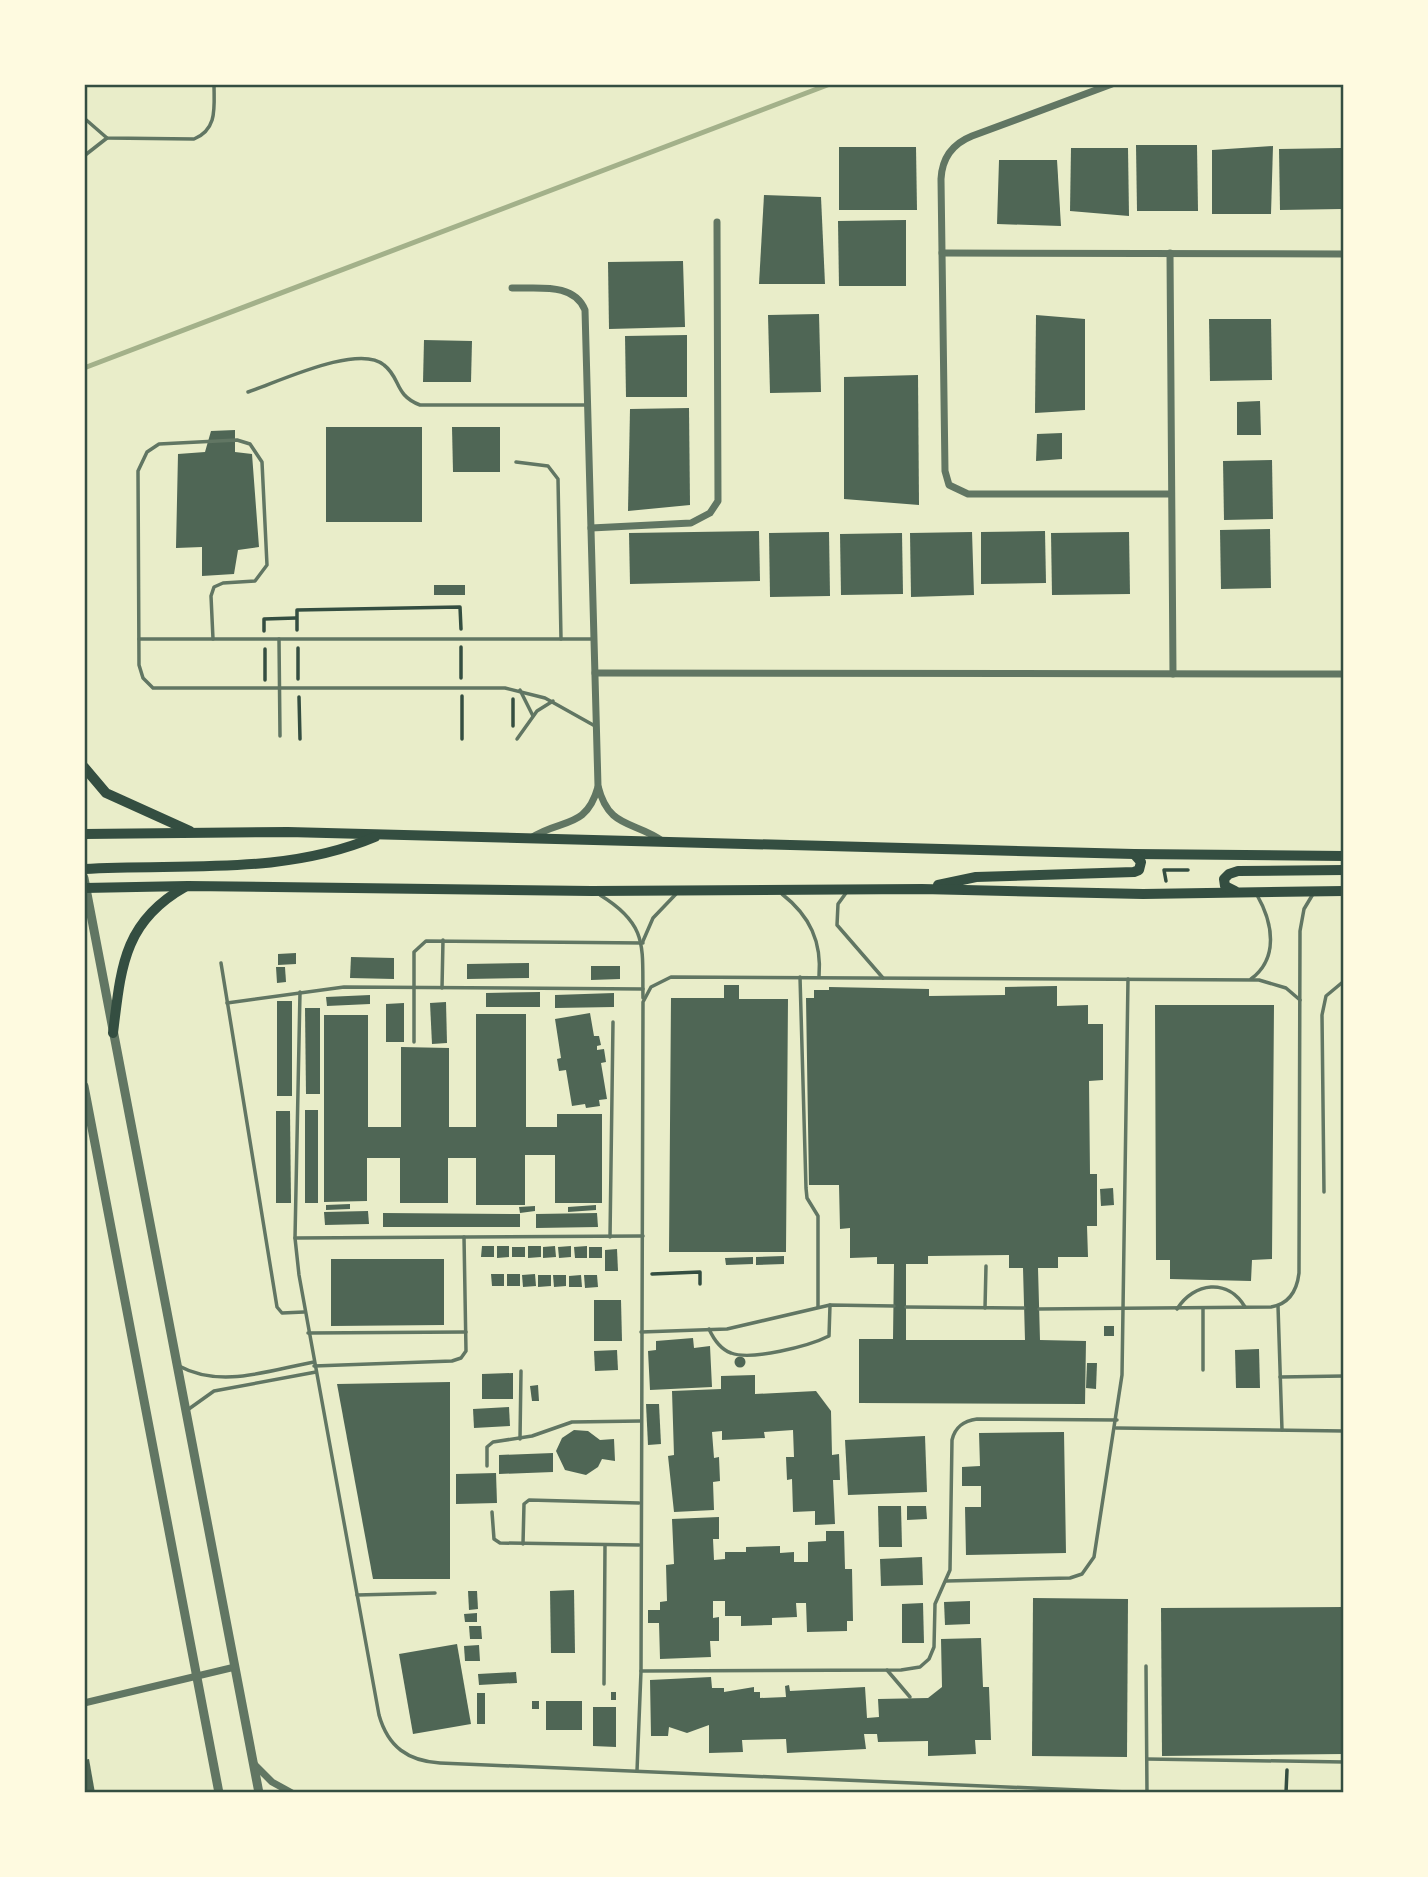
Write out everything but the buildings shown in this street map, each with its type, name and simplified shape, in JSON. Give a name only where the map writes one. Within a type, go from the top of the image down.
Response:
[{"type":"main road","points":[[84,768],[106,793],[157,819],[199,834]]},
{"type":"main road","points":[[84,834],[288,832],[1134,854],[1344,856]]},
{"type":"main road","points":[[84,869],[279,863],[330,854],[378,836]]},
{"type":"main road","points":[[922,889],[976,877],[1134,872],[1139,870],[1141,862],[1134,854]]},
{"type":"main road","points":[[1235,891],[1228,888],[1224,882],[1232,873],[1344,870]]},
{"type":"main road","points":[[85,885],[592,891],[851,888],[1169,894],[1254,890],[1344,891]]},
{"type":"main road","points":[[113,1033],[120,975],[129,942],[160,903],[188,886]]},
{"type":"street","points":[[1112,84],[972,136],[951,149],[942,171],[945,471],[949,485],[968,494],[1171,494]]},
{"type":"street","points":[[592,528],[691,523],[710,513],[718,501],[717,222]]},
{"type":"street","points":[[942,253],[1344,254]]},
{"type":"street","points":[[1170,253],[1172,674]]},
{"type":"street","points":[[512,288],[563,290],[582,303],[586,318],[598,786],[605,806],[618,820],[665,842]]},
{"type":"street","points":[[595,673],[1344,674]]},
{"type":"street","points":[[530,839],[549,829],[575,822],[590,806],[598,786]]},
{"type":"street","points":[[85,885],[259,1793]]},
{"type":"street","points":[[84,1086],[87,1126],[219,1793]]},
{"type":"street","points":[[84,1703],[235,1667]]},
{"type":"street","points":[[253,1763],[272,1782],[292,1793]]},
{"type":"lane","points":[[84,156],[107,138],[185,139],[202,135],[213,121],[214,84]]},
{"type":"lane","points":[[84,118],[107,138]]},
{"type":"lane","points":[[248,392],[345,359],[365,357],[383,363],[404,396],[420,405],[588,405]]},
{"type":"lane","points":[[213,639],[211,596],[214,587],[223,583],[255,581],[267,565],[262,462],[256,449],[237,440],[159,444],[147,452],[138,471],[140,672],[153,688],[513,689],[553,701],[596,727]]},
{"type":"lane","points":[[516,462],[542,464],[552,470],[558,479],[561,639]]},
{"type":"lane","points":[[139,639],[594,639]]},
{"type":"lane","points":[[279,639],[280,736]]},
{"type":"lane","points":[[520,690],[533,716]]},
{"type":"lane","points":[[515,739],[533,716],[553,701]]},
{"type":"lane","points":[[771,888],[794,904],[811,925],[820,951],[819,977]]},
{"type":"lane","points":[[851,888],[838,904],[837,925],[883,978]]},
{"type":"lane","points":[[637,1770],[641,1671],[639,1503],[643,1274],[643,943],[661,907],[682,889]]},
{"type":"lane","points":[[1250,980],[1265,966],[1270,949],[1268,917],[1254,890]]},
{"type":"lane","points":[[592,891],[626,914],[643,943]]},
{"type":"lane","points":[[1039,1309],[1246,1308],[1278,1306],[1291,1295],[1299,1273],[1301,920],[1316,891]]},
{"type":"lane","points":[[442,988],[443,940]]},
{"type":"lane","points":[[414,1042],[416,947],[426,941],[643,943]]},
{"type":"lane","points":[[221,963],[277,1307],[282,1313],[304,1312]]},
{"type":"lane","points":[[643,1002],[650,987],[671,976],[1250,980],[1277,984],[1300,1000]]},
{"type":"lane","points":[[800,977],[806,1188],[807,1198],[818,1216],[818,1307]]},
{"type":"lane","points":[[946,1581],[1070,1578],[1087,1569],[1096,1550],[1122,1375],[1128,979]]},
{"type":"lane","points":[[1324,1192],[1322,1015],[1326,996],[1344,981]]},
{"type":"lane","points":[[227,1003],[344,987],[643,989]]},
{"type":"lane","points":[[300,992],[295,1238],[304,1312],[382,1726],[392,1743],[408,1756],[440,1763],[1149,1793],[1146,1666]]},
{"type":"lane","points":[[610,1237],[613,1022]]},
{"type":"lane","points":[[295,1238],[643,1236]]},
{"type":"lane","points":[[177,1365],[196,1374],[221,1378],[314,1364],[457,1360],[466,1351],[464,1237]]},
{"type":"lane","points":[[985,1308],[986,1266]]},
{"type":"lane","points":[[1177,1309],[1188,1294],[1216,1286],[1234,1293],[1246,1308]]},
{"type":"lane","points":[[709,1329],[719,1345],[733,1354],[747,1356],[775,1351],[829,1336],[830,1305]]},
{"type":"lane","points":[[642,1332],[755,1324],[830,1305],[894,1306]]},
{"type":"lane","points":[[1278,1306],[1282,1430]]},
{"type":"lane","points":[[906,1307],[1024,1308]]},
{"type":"lane","points":[[1203,1309],[1203,1370]]},
{"type":"lane","points":[[309,1333],[466,1332]]},
{"type":"lane","points":[[520,1439],[521,1371]]},
{"type":"lane","points":[[186,1411],[214,1391],[316,1373]]},
{"type":"lane","points":[[1280,1377],[1344,1376]]},
{"type":"lane","points":[[641,1671],[915,1669],[929,1659],[934,1647],[935,1604],[950,1570],[952,1440],[960,1425],[977,1419],[1117,1420]]},
{"type":"lane","points":[[487,1466],[490,1444],[520,1439],[572,1422],[641,1420]]},
{"type":"lane","points":[[1116,1428],[1344,1431]]},
{"type":"lane","points":[[523,1544],[524,1504],[528,1500],[639,1503]]},
{"type":"lane","points":[[492,1512],[496,1542],[639,1545]]},
{"type":"lane","points":[[604,1684],[605,1545]]},
{"type":"lane","points":[[357,1595],[435,1593]]},
{"type":"lane","points":[[887,1670],[910,1697]]},
{"type":"lane","points":[[1147,1759],[1344,1762]]},
{"type":"path","points":[[513,689],[515,739]]},
{"type":"path","points":[[1169,894],[1164,870],[1198,870],[1198,853]]},
{"type":"path","points":[[643,1274],[700,1272],[700,1284]]},
{"type":"path","points":[[1286,1793],[1287,1761]]},
{"type":"waterway","points":[[84,368],[830,84]]}]
